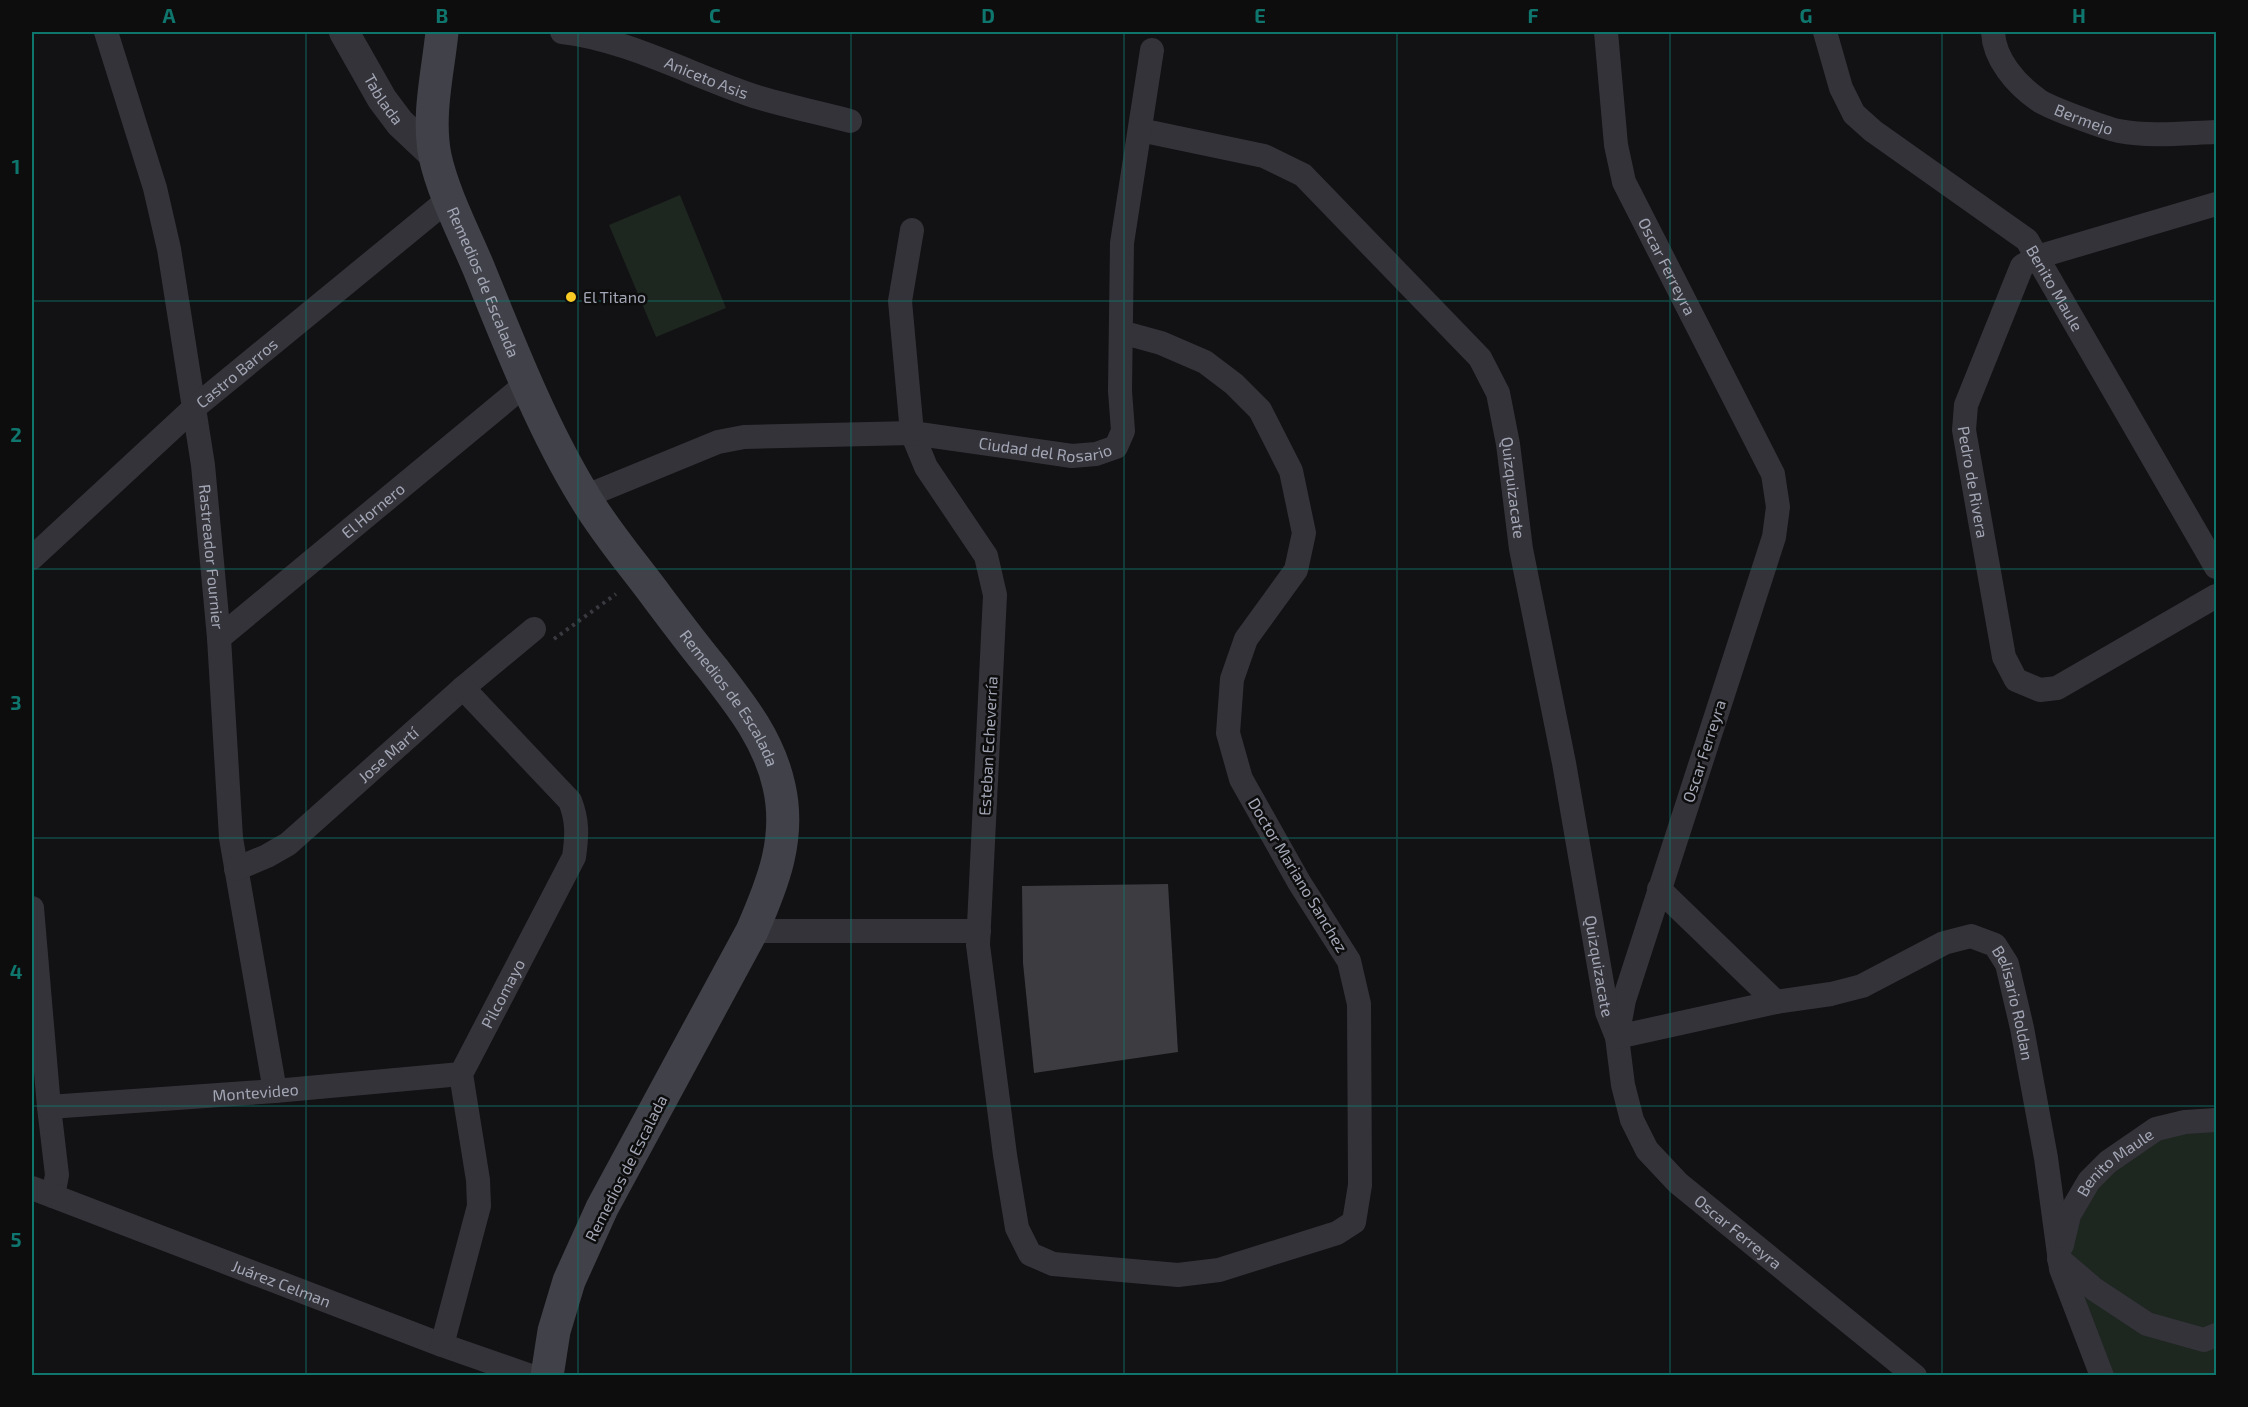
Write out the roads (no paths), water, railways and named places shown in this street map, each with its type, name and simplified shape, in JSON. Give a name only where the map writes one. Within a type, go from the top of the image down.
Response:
[{"type":"main road","name":"Remedios de Escalada","points":[[442,32],[432,130],[435,156],[450,198],[527,383],[584,497],[682,630],[752,719],[769,753],[780,786],[783,821],[780,855],[767,897],[752,931],[597,1219],[569,1281],[554,1331],[547,1376]]},
{"type":"street","name":"Rastreador Fournier","points":[[106,32],[155,188],[169,249],[195,408],[203,465],[219,638],[231,838],[274,1091]]},
{"type":"street","name":"Tablada","points":[[344,32],[382,99],[400,123],[435,156]]},
{"type":"street","name":"Aniceto Asis","points":[[562,32],[582,34],[623,47],[758,97],[850,121]]},
{"type":"street","name":"Oscar Ferreyra","points":[[1606,32],[1616,145],[1624,182],[1773,474],[1778,507],[1774,537],[1624,999],[1617,1037],[1623,1085],[1632,1120],[1647,1150],[1678,1184],[1915,1376]]},
{"type":"street","name":"Benito Maule","points":[[1825,32],[1841,88],[1854,114],[1873,131],[2027,240],[2217,567]]},
{"type":"street","name":"Bermejo","points":[[1993,32],[2004,67],[2038,100],[2119,131],[2156,134],[2217,132]]},
{"type":"street","name":"Ciudad del Rosario","points":[[584,497],[718,442],[744,437],[912,433],[1072,456],[1096,454],[1116,447],[1122,431],[1120,391],[1122,243],[1152,50]]},
{"type":"street","name":"Quizquizacate","points":[[1140,130],[1264,156],[1303,175],[1480,358],[1498,393],[1508,444],[1521,549],[1566,774],[1607,1012],[1617,1037]]},
{"type":"street","name":"Castro Barros","points":[[32,558],[195,408],[450,198]]},
{"type":"street","name":"Pedro de Rivera","points":[[2217,204],[2037,257],[2022,266],[1966,405],[1964,430],[2004,657],[2016,680],[2040,690],[2057,688],[2217,596]]},
{"type":"street","name":"Esteban Echeverría","points":[[912,230],[900,301],[912,433],[926,467],[986,556],[995,595],[978,945],[1005,1155],[1017,1228],[1030,1254],[1053,1264]]},
{"type":"street","name":"Doctor Mariano Sanchez","points":[[1053,1264],[1178,1275],[1219,1270],[1337,1233],[1354,1222],[1360,1185],[1359,1004],[1348,961],[1299,882],[1241,779],[1228,733],[1232,679],[1246,639],[1296,570],[1304,533],[1291,471],[1260,410],[1234,384],[1205,362],[1161,343],[1121,332]]},
{"type":"street","name":"El Hornero","points":[[219,638],[527,383]]},
{"type":"street","name":"Jose Martí","points":[[236,869],[288,844],[463,688],[534,629]]},
{"type":"street","name":"Pilcomayo","points":[[461,1074],[574,857],[577,834],[576,816],[570,801],[463,688]]},
{"type":"street","points":[[1659,889],[1776,1002]]},
{"type":"street","points":[[32,908],[57,1175],[42,1192]]},
{"type":"street","points":[[752,931],[979,931]]},
{"type":"street","name":"Belisario Roldan","points":[[1617,1037],[1776,1002],[1831,994],[1862,986],[1944,943],[1971,936],[1995,945],[2007,964],[2022,1028],[2046,1158],[2061,1269],[2102,1376]]},
{"type":"street","points":[[442,1345],[479,1206],[478,1180],[461,1074]]},
{"type":"street","name":"Montevideo","points":[[49,1107],[274,1091],[461,1074]]},
{"type":"street","name":"Benito Maule","points":[[2059,1259],[2069,1215],[2089,1181],[2108,1162],[2156,1129],[2185,1122],[2217,1120]]},
{"type":"street","name":"Juárez Celman","points":[[42,1192],[442,1345],[531,1376]]},
{"type":"street","points":[[2059,1259],[2094,1290],[2147,1324],[2204,1341],[2217,1335]]},
{"type":"place","name":"El Titano","points":[[571,297]]}]
